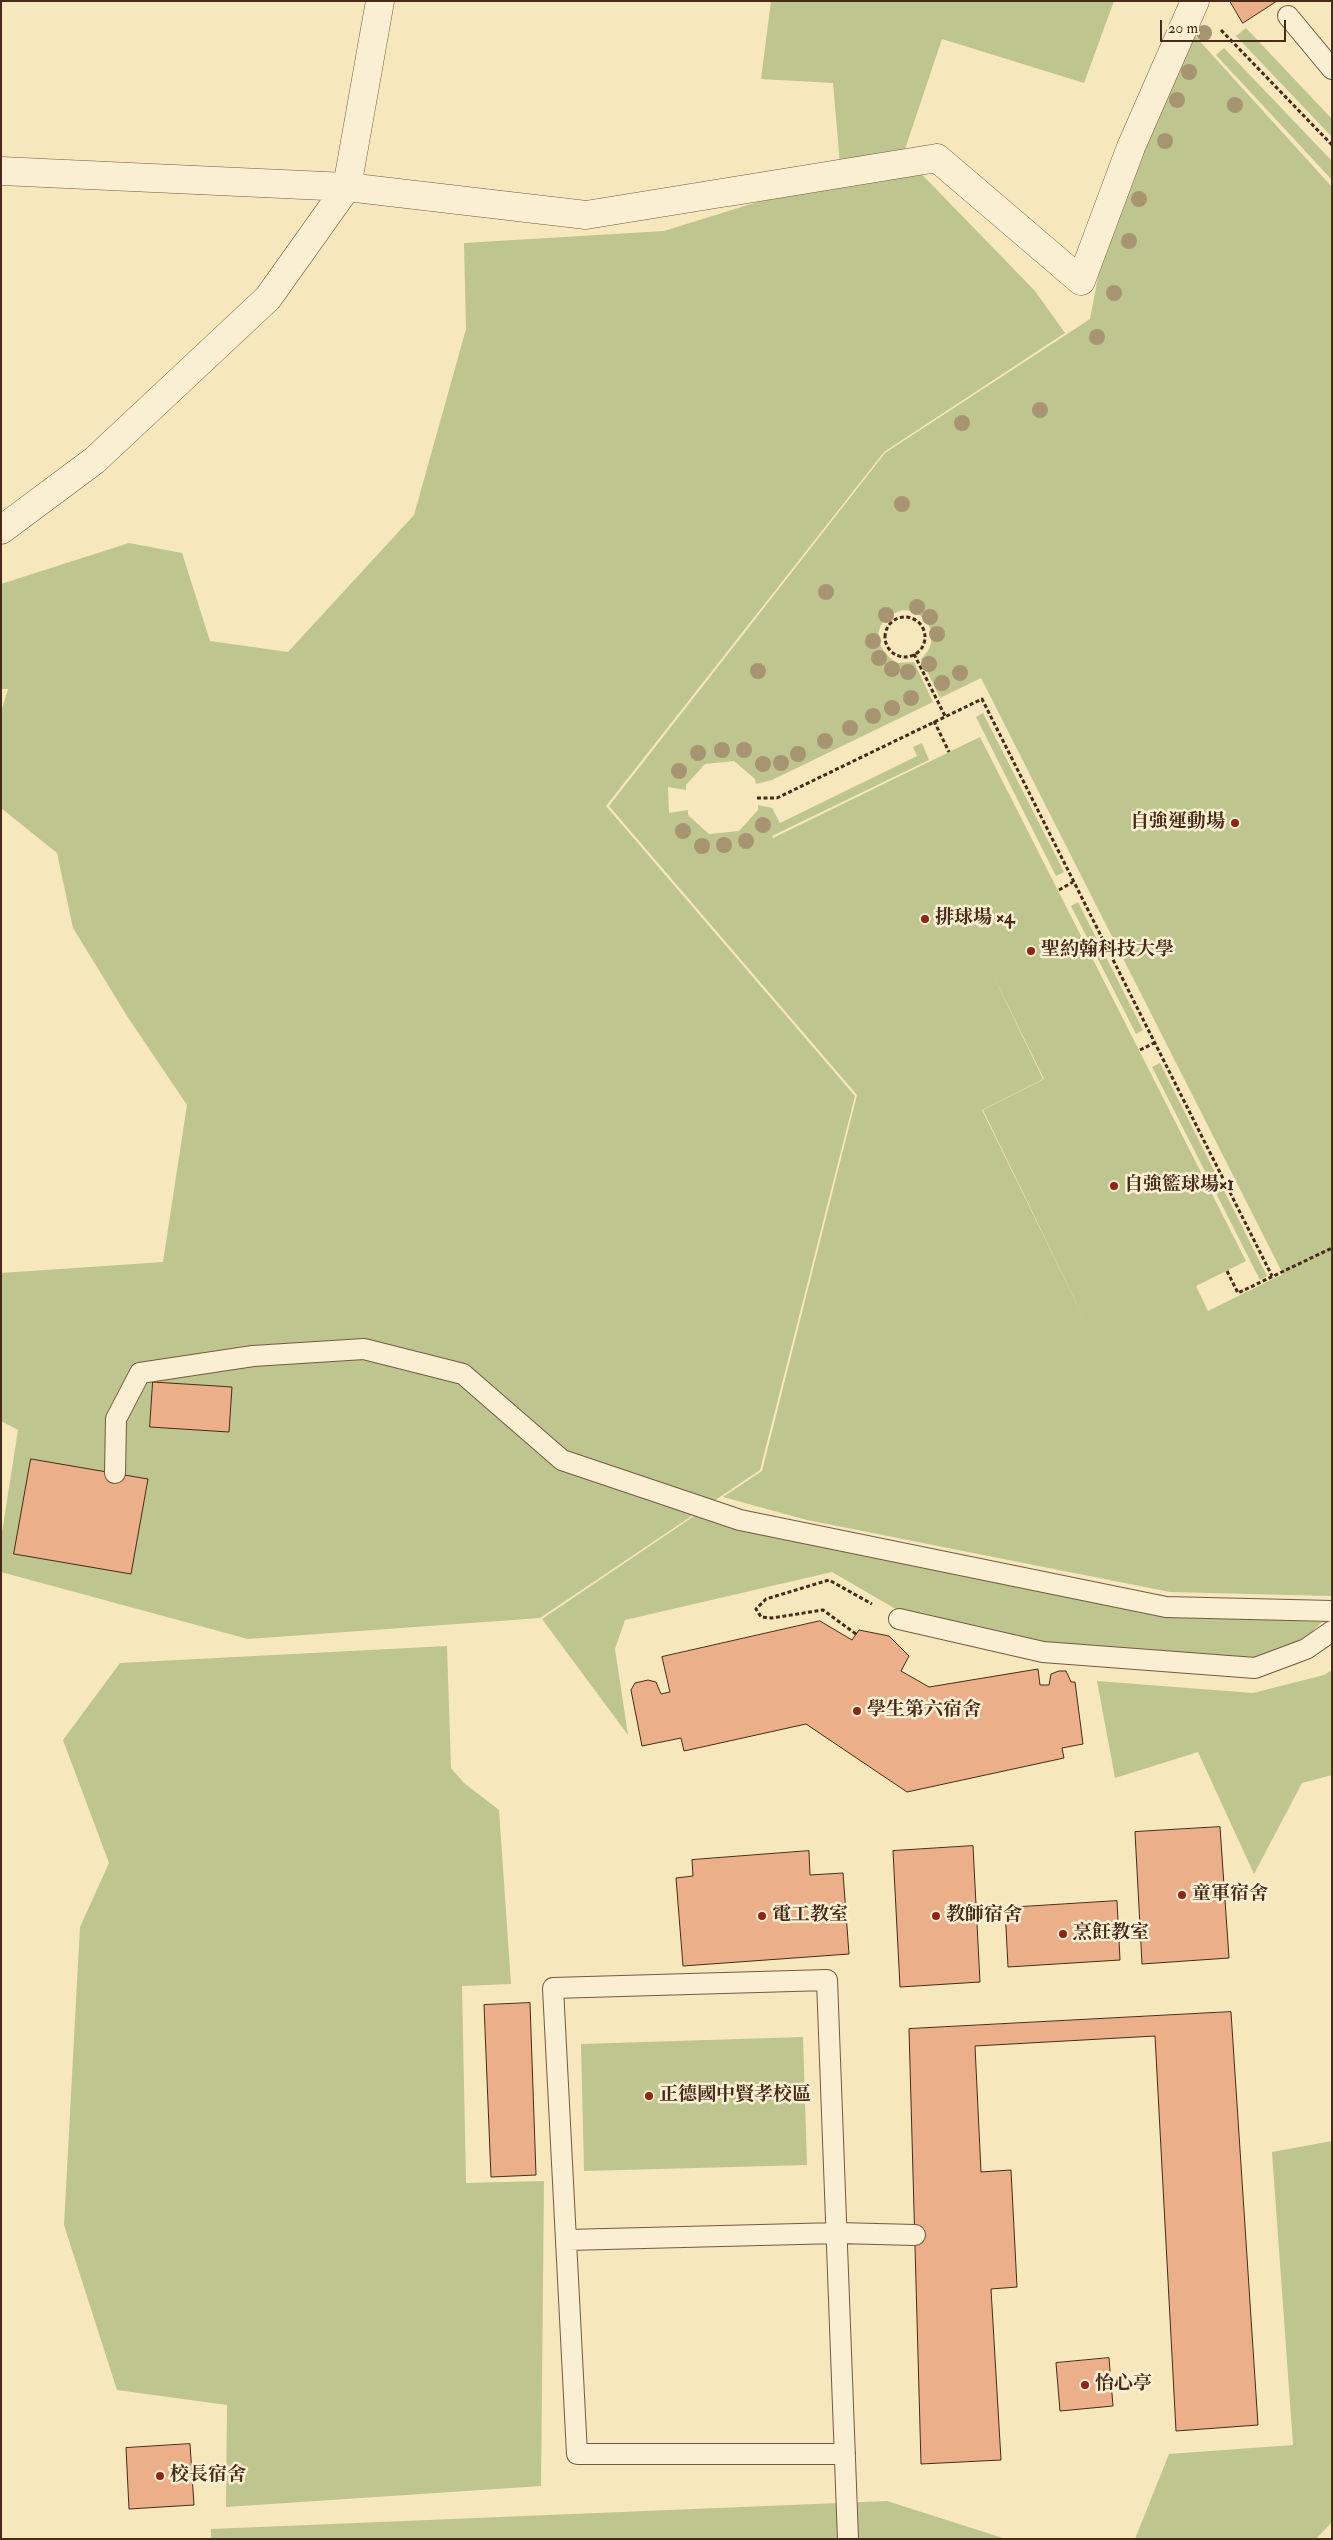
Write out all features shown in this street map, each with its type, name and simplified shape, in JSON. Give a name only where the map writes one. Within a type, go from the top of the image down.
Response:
[{"type":"street","points":[[1,530],[95,460],[268,298],[347,187],[380,1]]},
{"type":"street","points":[[1,171],[347,187],[586,215],[937,158],[1080,280],[1131,147],[1195,1]]},
{"type":"street","points":[[729,192],[937,158]]},
{"type":"lane","points":[[1288,16],[1332,69]]},
{"type":"lane","points":[[114,1473],[116,1419],[140,1373],[254,1356],[364,1349],[463,1374],[562,1460],[740,1520],[1166,1607],[1332,1611]]},
{"type":"lane","points":[[899,1619],[1044,1652],[1255,1668],[1306,1650],[1332,1630]]},
{"type":"lane","points":[[845,2454],[577,2454],[553,1988],[827,1980],[838,2233],[848,2539]]},
{"type":"lane","points":[[567,2240],[838,2233],[915,2235]]},
{"type":"path","points":[[1218,26],[1332,145]]},
{"type":"path","points":[[907,617],[920,623],[924,629],[922,648],[914,654],[900,656],[886,644],[886,632],[894,620],[907,617]]},
{"type":"path","points":[[914,654],[944,716]]},
{"type":"path","points":[[757,798],[777,798],[982,699],[1272,1276]]},
{"type":"path","points":[[934,721],[949,752]]},
{"type":"path","points":[[1059,890],[1073,882]]},
{"type":"path","points":[[1140,1050],[1154,1043]]},
{"type":"path","points":[[1227,1271],[1238,1293],[1332,1248]]},
{"type":"path","points":[[856,1634],[823,1610],[772,1618],[760,1617],[756,1608],[766,1599],[829,1580],[899,1619]]},
{"type":"green space","points":[[771,1],[1114,1],[1084,83],[942,39],[903,155],[1035,291],[1065,333],[884,452],[606,806],[855,1096],[760,1470],[540,1618],[248,1639],[1,1572],[1,1539],[18,1430],[1,1421],[1,1273],[163,1262],[187,1105],[127,1016],[73,928],[57,853],[1,808],[1,712],[8,689],[1,689],[1,584],[129,543],[182,553],[210,641],[288,652],[414,515],[466,329],[464,243],[664,231],[841,176],[833,83],[761,79]]},
{"type":"green space","points":[[1246,28],[1332,119],[1332,137],[1236,36]]},
{"type":"green space","name":"聖約翰科技大學","points":[[1195,36],[1332,187],[1332,1596],[1170,1592],[807,1520],[723,1497],[762,1471],[857,1095],[609,806],[885,453],[1090,319],[1104,246],[1168,89]],"holes":[[[903,610],[920,616],[930,628],[931,644],[921,659],[940,698],[981,678],[1283,1274],[1208,1311],[1196,1286],[1246,1261],[980,737],[773,838],[772,836],[929,760],[922,743],[913,747],[917,756],[780,823],[772,808],[758,805],[758,810],[739,831],[709,834],[688,815],[688,810],[669,813],[668,787],[686,790],[686,785],[705,764],[734,761],[755,779],[756,784],[772,780],[933,702],[914,662],[897,663],[883,649],[879,641],[881,626],[885,619]],[[990,969],[1044,1079],[983,1110],[1093,1337],[982,1110],[1043,1079]]]},
{"type":"green space","points":[[1224,48],[1332,161],[1332,180],[1216,55]]},
{"type":"green space","points":[[983,713],[1064,872],[1056,876],[976,717]]},
{"type":"green space","points":[[1078,902],[1143,1030],[1136,1034],[1071,906]]},
{"type":"green space","points":[[1160,1063],[1267,1276],[1260,1280],[1152,1067]]},
{"type":"green space","points":[[700,1512],[1164,1615],[1322,1622],[1302,1642],[1255,1659],[1044,1645],[901,1612],[832,1572],[625,1620],[615,1649],[628,1735],[542,1619]]},
{"type":"green space","points":[[447,1646],[451,1768],[464,1783],[499,1810],[511,1984],[462,1986],[466,2183],[544,2181],[541,2486],[226,2507],[227,2405],[117,2390],[64,2225],[80,1927],[109,1863],[63,1740],[120,1663]]},
{"type":"green space","points":[[1332,1670],[1332,1775],[1302,1783],[1254,1874],[1198,1752],[1115,1778],[1097,1681],[1253,1693],[1324,1675]]},
{"type":"green space","points":[[803,2037],[807,2165],[584,2171],[581,2044]]},
{"type":"green space","points":[[1332,2141],[1332,2522],[1316,2539],[1135,2539],[1169,2454],[1293,2445],[1272,2152]]},
{"type":"green space","points":[[887,2501],[1006,2539],[211,2539],[211,2529]]},
{"type":"building","points":[[1230,1],[1277,1],[1243,23]]},
{"type":"building","points":[[153,1382],[232,1387],[229,1432],[150,1427]]},
{"type":"building","points":[[31,1459],[148,1479],[131,1574],[14,1554]]},
{"type":"building","name":"學生第六宿舍","points":[[820,1621],[852,1640],[859,1630],[889,1636],[909,1656],[901,1671],[929,1687],[1038,1669],[1040,1685],[1049,1685],[1051,1674],[1066,1671],[1071,1682],[1075,1682],[1083,1744],[1062,1748],[1064,1758],[907,1792],[806,1724],[684,1751],[681,1738],[642,1746],[631,1690],[635,1683],[648,1680],[656,1682],[661,1694],[670,1692],[662,1657]]},
{"type":"building","name":"童軍宿舍","points":[[1220,1827],[1229,1958],[1142,1964],[1135,1832]]},
{"type":"building","name":"教師宿舍","points":[[973,1846],[980,1982],[900,1987],[893,1851]]},
{"type":"building","name":"電工教室","points":[[809,1851],[810,1875],[843,1873],[849,1954],[683,1966],[676,1878],[693,1876],[692,1860]]},
{"type":"building","name":"烹飪教室","points":[[1117,1901],[1120,1960],[1008,1967],[1005,1908]]},
{"type":"building","points":[[530,2003],[536,2175],[491,2177],[484,2005]]},
{"type":"building","points":[[1231,2012],[1258,2425],[1176,2431],[1155,2036],[975,2046],[981,2172],[1011,2170],[1017,2287],[991,2289],[1001,2460],[921,2464],[909,2029]]},
{"type":"building","name":"怡心亭","points":[[1109,2358],[1113,2406],[1060,2411],[1056,2363]]},
{"type":"building","name":"校長宿舍","points":[[190,2444],[194,2505],[129,2509],[126,2448]]},
{"type":"place","name":"自強運動場","points":[[1235,823]]},
{"type":"place","name":"排球場 ×4","points":[[925,919]]},
{"type":"place","name":"聖約翰科技大學","points":[[1031,951]]},
{"type":"place","name":"自強籃球場×1","points":[[1114,1186]]},
{"type":"place","name":"學生第六宿舍","points":[[857,1711]]},
{"type":"place","name":"童軍宿舍","points":[[1182,1895]]},
{"type":"place","name":"電工教室","points":[[762,1916]]},
{"type":"place","name":"教師宿舍","points":[[936,1916]]},
{"type":"place","name":"烹飪教室","points":[[1063,1934]]},
{"type":"place","name":"正德國中賢孝校區","points":[[649,2096]]},
{"type":"place","name":"怡心亭","points":[[1085,2385]]},
{"type":"place","name":"校長宿舍","points":[[160,2476]]}]
